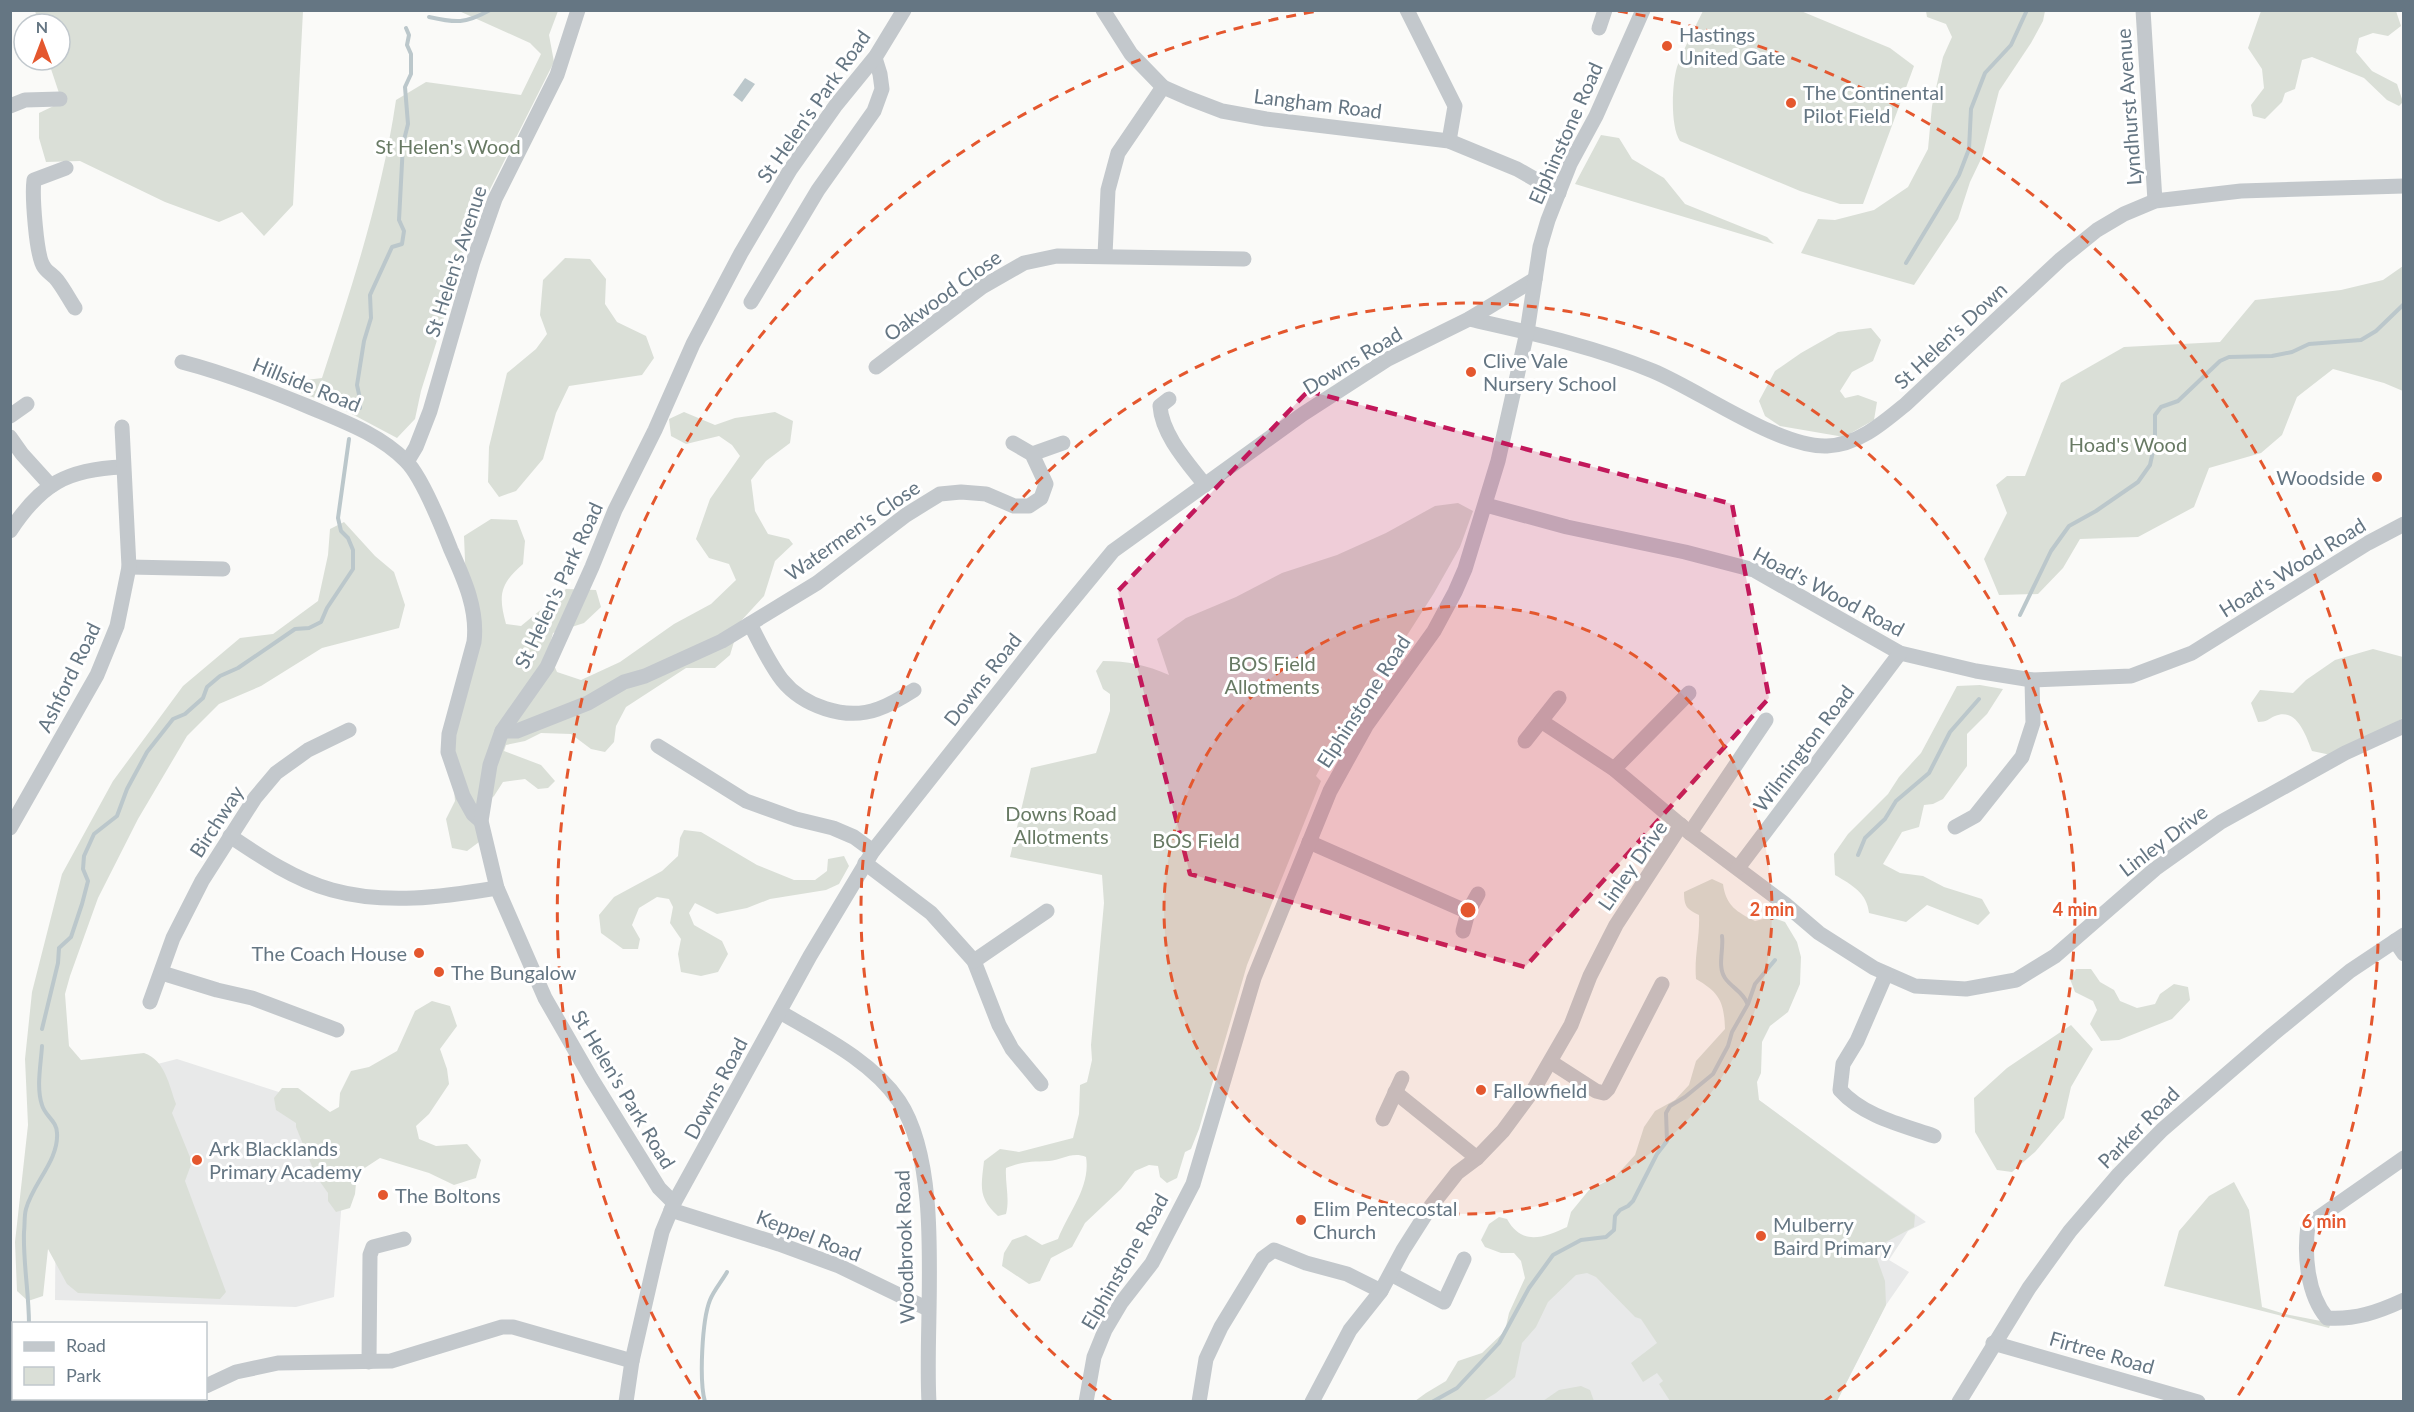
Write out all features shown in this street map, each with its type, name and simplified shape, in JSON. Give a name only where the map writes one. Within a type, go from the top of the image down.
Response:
[{"type":"street","name":"St Helen's Avenue","points":[[407,462],[416,447],[430,411],[473,262],[495,200],[556,75],[578,10]]},
{"type":"street","name":"St Helen's Park Road","points":[[673,1207],[591,1078],[545,998],[497,888],[481,821],[490,765],[502,731],[546,667],[592,567],[615,510],[655,430],[693,344],[741,253],[790,170],[836,105],[875,58],[904,10]]},
{"type":"street","name":"Langham Road","points":[[1103,10],[1131,54],[1163,87],[1222,111],[1277,121],[1449,141],[1517,169],[1559,193]]},
{"type":"street","points":[[1407,10],[1455,106],[1449,141]]},
{"type":"street","points":[[1599,28],[1605,10]]},
{"type":"street","name":"Elphinstone Road","points":[[1086,1401],[1095,1356],[1105,1330],[1121,1303],[1152,1263],[1193,1184],[1254,978],[1330,791],[1366,726],[1434,631],[1455,592],[1486,506],[1527,332],[1540,247],[1570,164],[1596,116],[1643,10]]},
{"type":"street","name":"Lyndhurst Avenue","points":[[2143,10],[2155,201]]},
{"type":"street","points":[[751,302],[818,190],[874,111],[882,89],[875,58]]},
{"type":"street","points":[[1105,255],[1108,190],[1118,153],[1163,87]]},
{"type":"street","points":[[10,106],[25,100],[60,99]]},
{"type":"street","points":[[66,168],[34,180],[32,192],[36,217],[36,249],[39,258],[43,267],[57,280],[75,308]]},
{"type":"street","name":"St Helen's Down","points":[[1527,332],[1603,352],[1655,372],[1755,424],[1800,442],[1826,446],[1850,442],[1879,426],[1906,404],[2061,260],[2097,230],[2124,214],[2155,201],[2241,192],[2403,186]]},
{"type":"street","name":"Oakwood Close","points":[[876,368],[982,287],[1024,263],[1057,256],[1105,255],[1244,259]]},
{"type":"street","name":"Downs Road","points":[[673,1207],[780,1012],[869,857],[1113,551],[1303,414],[1388,359],[1469,319],[1535,279]]},
{"type":"street","points":[[1469,319],[1527,332]]},
{"type":"street","name":"Hillside Road","points":[[182,362],[222,372],[347,422],[369,433],[407,462]]},
{"type":"street","points":[[1169,399],[1160,406],[1161,420],[1205,485]]},
{"type":"street","points":[[10,416],[27,404]]},
{"type":"street","name":"Ashford Road","points":[[10,828],[102,664],[117,626],[129,567],[122,427]]},
{"type":"street","points":[[10,437],[51,486]]},
{"type":"street","points":[[1013,443],[1032,454],[1063,443]]},
{"type":"street","name":"Watermen's Close","points":[[502,731],[517,731],[588,703],[624,682],[645,676],[722,640],[817,583],[921,504],[940,494],[961,492],[986,494],[1014,506],[1029,506],[1041,498],[1046,484],[1032,454]]},
{"type":"street","points":[[407,462],[439,521],[463,578],[474,612],[476,627],[474,642],[449,734],[448,752],[462,796],[473,814],[481,821]]},
{"type":"street","points":[[10,531],[26,508],[51,486],[72,474],[94,468],[123,467]]},
{"type":"street","name":"Hoad's Wood Road","points":[[1486,506],[1566,527],[1684,552],[1754,570],[1900,653],[1976,671],[2032,680],[2131,676],[2192,653],[2367,543],[2403,524]]},
{"type":"street","points":[[129,567],[223,569]]},
{"type":"street","points":[[750,624],[783,682],[805,701],[824,709],[851,712],[876,710],[914,690]]},
{"type":"street","name":"Wilmington Road","points":[[1738,868],[1900,653]]},
{"type":"street","points":[[1954,828],[1975,816],[2022,757],[2033,723],[2032,680]]},
{"type":"street","points":[[1614,770],[1689,693]]},
{"type":"street","points":[[1525,741],[1559,698]]},
{"type":"street","points":[[1541,721],[1614,770],[1685,829],[1766,720]]},
{"type":"street","name":"Linley Drive","points":[[1312,1401],[1350,1330],[1381,1291],[1403,1250],[1431,1206],[1457,1173],[1477,1158],[1503,1131],[1534,1089],[1571,1025],[1590,976],[1616,925],[1685,829],[1785,904],[1819,933],[1886,974],[1915,986],[1966,988],[2016,981],[2055,956],[2155,869],[2221,822],[2344,753],[2403,726]]},
{"type":"street","name":"Birchway","points":[[150,1002],[173,938],[202,881],[255,798],[276,773],[308,750],[349,730]]},
{"type":"street","points":[[666,745],[746,801],[796,819],[833,828],[854,837],[869,857],[931,913],[974,961],[999,1025],[1012,1049],[1041,1084]]},
{"type":"street","points":[[230,836],[294,874],[331,890],[379,898],[419,898],[497,888]]},
{"type":"street","points":[[1309,843],[1468,912]]},
{"type":"street","points":[[1463,931],[1468,912],[1478,894]]},
{"type":"street","points":[[974,961],[1042,920]]},
{"type":"street","name":"Parker Road","points":[[1959,1401],[2029,1288],[2070,1231],[2119,1174],[2162,1130],[2302,1009],[2350,971],[2401,943]]},
{"type":"street","points":[[162,973],[252,998],[337,1030]]},
{"type":"street","points":[[1886,974],[1857,1041],[1843,1064],[1840,1090],[1850,1102],[1865,1110],[1934,1136]]},
{"type":"street","points":[[1551,1062],[1600,1093],[1604,1093],[1662,984]]},
{"type":"street","name":"Woodbrook Road","points":[[780,1012],[849,1053],[898,1100],[908,1117],[922,1161],[927,1208],[929,1401]]},
{"type":"street","points":[[1383,1119],[1399,1085],[1477,1158]]},
{"type":"street","points":[[2403,1158],[2308,1225],[2305,1246],[2316,1305],[2327,1318],[2346,1320],[2367,1315],[2403,1300]]},
{"type":"street","points":[[626,1401],[632,1360],[662,1232],[673,1207]]},
{"type":"street","name":"Keppel Road","points":[[673,1207],[839,1266],[928,1310]]},
{"type":"street","points":[[369,1362],[370,1256],[373,1247],[404,1239]]},
{"type":"street","points":[[1199,1401],[1206,1359],[1221,1327],[1263,1258],[1274,1250],[1306,1263],[1347,1274],[1381,1291]]},
{"type":"street","points":[[1391,1274],[1444,1302],[1464,1259]]},
{"type":"street","points":[[207,1386],[236,1372],[278,1363],[369,1362],[408,1357],[502,1327],[513,1327],[632,1360]]},
{"type":"street","name":"Firtree Road","points":[[1993,1343],[2198,1401]]},
{"type":"highlighted area","points":[[1308,391],[1732,504],[1769,698],[1525,967],[1190,874],[1118,591]]},
{"type":"shaded area","points":[[745,78],[755,84],[742,102],[733,95]]},
{"type":"shaded area","name":"Ark Blacklands Primary Academy","points":[[177,1059],[285,1094],[342,1200],[334,1297],[296,1307],[55,1300],[56,1185],[71,1086]]},
{"type":"shaded area","name":"Mulberry Baird Primary","points":[[1759,1100],[1926,1222],[1908,1231],[1889,1260],[1909,1272],[1886,1305],[1837,1401],[1441,1402],[1502,1364],[1529,1289]]},
{"type":"green space","points":[[303,11],[293,205],[264,236],[242,212],[219,222],[165,202],[80,161],[46,162],[39,138],[39,113],[62,102],[52,72],[72,72],[72,12],[35,12]]},
{"type":"green space","name":"St Helen's Wood","points":[[459,11],[558,11],[549,35],[554,62],[476,217],[421,391],[415,419],[397,438],[335,405],[301,393],[306,380],[322,378],[374,206],[396,100],[426,82],[521,95],[541,54],[530,43]]},
{"type":"green space","name":"The Continental Pilot Field","points":[[1703,11],[1801,11],[1890,48],[1914,66],[1863,204],[1840,204],[1800,191],[1680,141],[1673,115],[1675,74]]},
{"type":"green space","points":[[1926,11],[2045,11],[2043,21],[2031,43],[1999,91],[1982,157],[1970,182],[1958,219],[1914,285],[1801,253],[1818,219],[1835,220],[1874,210],[1908,187],[1928,149],[1932,106],[1943,57],[1952,37],[1946,24],[1927,17]]},
{"type":"green space","points":[[2261,11],[2396,11],[2401,26],[2388,36],[2373,33],[2359,38],[2356,52],[2372,71],[2397,84],[2403,102],[2399,106],[2387,100],[2364,78],[2312,57],[2302,60],[2295,89],[2285,93],[2282,102],[2265,119],[2253,116],[2251,105],[2264,88],[2262,69],[2248,48]]},
{"type":"green space","points":[[1601,135],[1619,138],[1632,159],[1664,178],[1685,204],[1767,237],[1774,244],[1575,184]]},
{"type":"green space","points":[[565,258],[590,259],[606,279],[605,304],[617,322],[646,336],[654,358],[642,375],[569,386],[556,413],[543,459],[516,491],[499,497],[488,482],[489,447],[507,373],[536,349],[547,334],[540,315],[543,280]]},
{"type":"green space","name":"Hoad's Wood","points":[[2403,266],[2403,391],[2384,383],[2333,369],[2297,397],[2282,435],[2261,453],[2209,468],[2194,507],[2138,537],[2080,539],[2063,568],[2038,594],[1999,595],[1984,559],[2007,513],[1996,485],[2007,476],[2025,476],[2061,383],[2124,347],[2220,342],[2255,300],[2341,290],[2383,280]]},
{"type":"green space","points":[[1871,328],[1881,340],[1873,361],[1852,372],[1840,391],[1845,398],[1858,395],[1877,402],[1874,420],[1844,437],[1780,426],[1765,416],[1759,401],[1775,371],[1838,332]]},
{"type":"green space","points":[[684,412],[715,425],[735,418],[775,412],[793,421],[790,443],[766,461],[751,480],[755,511],[768,534],[789,539],[793,544],[775,561],[764,596],[740,622],[730,655],[715,668],[686,668],[626,707],[616,726],[614,742],[605,752],[591,749],[571,734],[541,733],[525,741],[506,745],[504,751],[541,765],[555,781],[548,788],[538,789],[525,779],[503,782],[494,796],[477,811],[479,842],[467,851],[452,848],[446,819],[455,801],[453,777],[457,717],[470,681],[464,536],[491,519],[517,520],[525,541],[523,564],[505,584],[503,591],[502,605],[506,624],[521,626],[566,589],[596,590],[601,607],[584,623],[553,633],[548,651],[557,672],[581,680],[620,662],[674,624],[711,604],[736,580],[729,564],[709,558],[696,539],[710,499],[740,456],[732,445],[719,436],[686,444],[671,436],[669,419]]},
{"type":"green space","points":[[1458,503],[1473,511],[1460,547],[1399,648],[1355,704],[1316,776],[1321,781],[1247,965],[1199,1129],[1191,1149],[1185,1152],[1177,1178],[1167,1183],[1160,1177],[1158,1166],[1149,1165],[1135,1171],[1121,1189],[1085,1223],[1072,1247],[1051,1258],[1040,1281],[1029,1284],[1002,1266],[1004,1253],[1012,1240],[1026,1235],[1042,1245],[1058,1239],[1082,1189],[1087,1168],[1086,1157],[1072,1155],[1054,1160],[1022,1163],[1006,1168],[1006,1214],[998,1216],[987,1203],[982,1192],[984,1161],[1000,1149],[1019,1152],[1073,1138],[1079,1114],[1080,1085],[1087,1082],[1092,1060],[1091,1045],[1104,903],[1102,875],[1010,857],[1031,768],[1096,753],[1110,711],[1110,694],[1103,689],[1096,671],[1103,661],[1137,664],[1169,675],[1157,639],[1186,618],[1236,597],[1282,573],[1337,555],[1386,533],[1435,506]]},
{"type":"green space","points":[[344,522],[375,556],[394,572],[405,605],[399,628],[322,648],[261,686],[219,704],[187,736],[138,819],[98,898],[65,994],[69,1046],[81,1060],[144,1053],[151,1056],[162,1067],[176,1104],[172,1113],[192,1162],[185,1181],[226,1292],[220,1299],[78,1293],[67,1284],[48,1249],[43,1296],[28,1301],[17,1291],[15,1242],[28,1125],[25,1059],[32,992],[62,874],[113,781],[183,686],[240,638],[273,634],[318,601],[328,555],[330,529]]},
{"type":"green space","points":[[2373,649],[2403,657],[2403,718],[2368,739],[2331,755],[2312,751],[2299,725],[2289,716],[2283,714],[2258,722],[2251,703],[2260,690],[2293,693],[2306,680],[2335,660]]},
{"type":"green space","points":[[1980,685],[2003,689],[1987,714],[1967,734],[1967,766],[1943,799],[1924,805],[1919,827],[1902,832],[1883,864],[1900,873],[1923,876],[1944,887],[1982,899],[1990,913],[1978,925],[1927,905],[1906,922],[1869,913],[1862,895],[1853,886],[1835,875],[1834,854],[1848,834],[1888,794],[1899,777],[1921,753],[1957,686]]},
{"type":"green space","points":[[684,830],[701,832],[757,865],[794,880],[815,880],[827,871],[828,859],[844,856],[849,866],[839,884],[826,890],[770,899],[747,908],[717,914],[695,903],[689,913],[694,925],[722,941],[728,954],[718,972],[701,976],[681,972],[678,954],[681,939],[670,923],[673,907],[669,899],[657,897],[639,908],[632,925],[640,939],[638,949],[623,949],[601,933],[599,915],[614,897],[662,871],[678,856],[680,838]]},
{"type":"green space","name":"Mulberry Baird Primary","points":[[1712,879],[1723,884],[1724,892],[1730,903],[1743,915],[1755,921],[1771,917],[1785,922],[1797,942],[1801,957],[1800,984],[1788,1012],[1770,1026],[1762,1042],[1761,1073],[1757,1082],[1759,1100],[1915,1215],[1914,1227],[1886,1242],[1876,1256],[1885,1281],[1886,1305],[1837,1401],[1670,1401],[1659,1384],[1663,1381],[1657,1373],[1643,1382],[1631,1363],[1657,1343],[1641,1319],[1635,1317],[1596,1277],[1587,1273],[1576,1275],[1548,1302],[1536,1327],[1522,1343],[1515,1377],[1496,1393],[1483,1401],[1415,1401],[1446,1381],[1458,1361],[1482,1353],[1505,1331],[1509,1313],[1525,1278],[1521,1261],[1514,1253],[1501,1253],[1485,1247],[1481,1240],[1489,1224],[1499,1217],[1507,1219],[1519,1233],[1534,1237],[1567,1227],[1571,1212],[1589,1190],[1615,1177],[1635,1155],[1644,1127],[1655,1111],[1675,1100],[1689,1085],[1696,1061],[1725,1029],[1719,999],[1711,989],[1696,979],[1699,915],[1687,907],[1684,897],[1684,892]]},
{"type":"green space","points":[[2076,969],[2091,969],[2100,982],[2114,990],[2120,1001],[2137,1008],[2155,1004],[2160,994],[2174,984],[2188,987],[2190,1000],[2172,1019],[2119,1040],[2101,1041],[2090,1024],[2097,1010],[2093,1001],[2075,992],[2070,979]]},
{"type":"green space","points":[[432,1001],[450,1006],[457,1026],[440,1049],[449,1084],[429,1114],[416,1126],[419,1139],[436,1146],[467,1144],[481,1160],[476,1178],[454,1185],[429,1173],[380,1158],[357,1173],[355,1194],[350,1208],[336,1212],[328,1201],[328,1193],[316,1176],[296,1123],[276,1110],[274,1098],[282,1088],[298,1088],[330,1112],[339,1107],[340,1093],[351,1071],[369,1067],[397,1051],[415,1011]]},
{"type":"green space","points":[[2071,1025],[2093,1049],[2071,1087],[2064,1118],[2035,1152],[2012,1172],[1997,1170],[1975,1132],[1974,1098],[2007,1068]]},
{"type":"green space","points":[[2234,1182],[2249,1210],[2262,1307],[2331,1323],[2329,1328],[2164,1286],[2179,1231],[2209,1196]]},
{"type":"green space","points":[[1581,1386],[1590,1390],[1594,1401],[1543,1401],[1559,1390]]},
{"type":"waterway","points":[[429,17],[460,21],[474,18],[490,10]]},
{"type":"waterway","points":[[1906,263],[1959,175],[1969,149],[1971,109],[1985,73],[2011,45],[2027,10]]},
{"type":"waterway","points":[[360,408],[357,385],[364,341],[371,318],[370,295],[392,247],[402,244],[404,231],[399,220],[403,144],[408,124],[405,87],[411,74],[411,54],[407,45],[409,35],[406,28]]},
{"type":"waterway","points":[[2020,615],[2051,551],[2069,526],[2096,511],[2138,482],[2150,465],[2155,442],[2155,415],[2161,407],[2178,401],[2220,361],[2229,357],[2272,356],[2292,352],[2309,344],[2361,340],[2376,331],[2404,304]]},
{"type":"waterway","points":[[42,1029],[58,963],[59,948],[71,937],[88,881],[83,869],[84,856],[94,834],[117,816],[127,789],[147,752],[173,719],[185,714],[203,698],[207,687],[220,676],[238,668],[295,629],[309,628],[321,622],[327,608],[353,569],[353,550],[348,538],[341,531],[338,518],[349,439]]},
{"type":"waterway","points":[[1858,855],[1865,838],[1885,819],[1896,801],[1929,773],[1950,732],[1979,699]]},
{"type":"waterway","points":[[1722,936],[1723,973],[1747,1003]]},
{"type":"waterway","points":[[1432,1402],[1457,1388],[1499,1343],[1529,1288],[1553,1255],[1581,1240],[1606,1237],[1614,1230],[1615,1216],[1633,1201],[1657,1154],[1667,1141],[1666,1113],[1670,1106],[1713,1074],[1748,1004],[1755,984],[1775,960]]},
{"type":"waterway","points":[[29,1322],[24,1244],[25,1212],[29,1199],[50,1162],[57,1143],[55,1125],[44,1109],[40,1098],[42,1046]]},
{"type":"waterway","points":[[705,1402],[702,1366],[707,1309],[727,1272]]},
{"type":"waterway","points":[[11,1402],[12,1391]]},
{"type":"place","name":"Hastings United Gate","points":[[1667,46]]},
{"type":"place","name":"The Continental Pilot Field","points":[[1791,103]]},
{"type":"place","name":"Clive Vale Nursery School","points":[[1471,372]]},
{"type":"place","name":"Woodside","points":[[2377,477]]},
{"type":"place","name":"The Coach House","points":[[419,953]]},
{"type":"place","name":"The Bungalow","points":[[439,972]]},
{"type":"place","name":"Fallowfield","points":[[1481,1090]]},
{"type":"place","name":"Ark Blacklands Primary Academy","points":[[197,1160]]},
{"type":"place","name":"The Boltons","points":[[383,1195]]},
{"type":"place","name":"Elim Pentecostal Church","points":[[1301,1220]]},
{"type":"place","name":"Mulberry Baird Primary","points":[[1761,1236]]},
{"type":"park label","name":"BOS Field Allotments","points":[[1272,674]]},
{"type":"park label","name":"Downs Road Allotments","points":[[1061,824]]},
{"type":"park label","name":"BOS Field","points":[[1196,840]]}]
